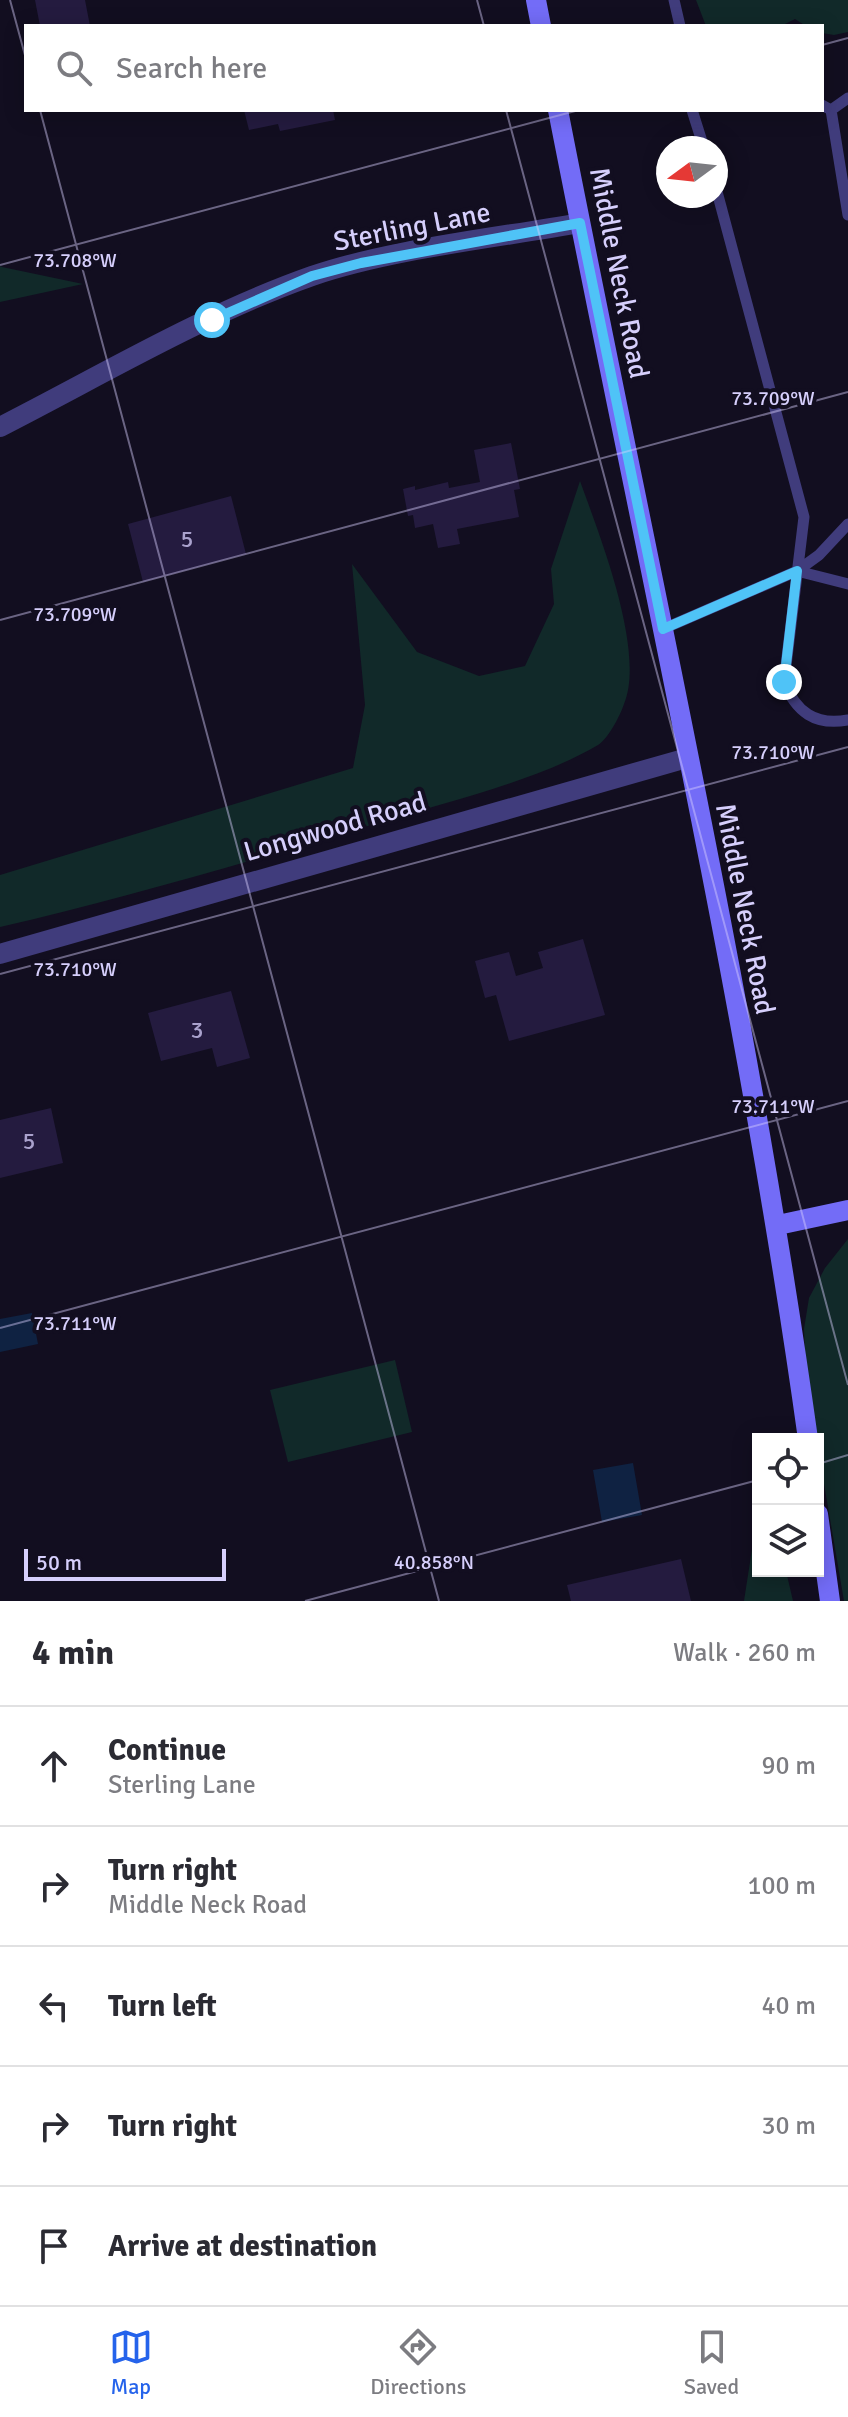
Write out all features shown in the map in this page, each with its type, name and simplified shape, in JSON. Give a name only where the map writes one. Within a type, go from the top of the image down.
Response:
[{"type":"main road","points":[[536,0],[541,24]]},
{"type":"main road","name":"Middle Neck Road","points":[[558,112],[663,629],[778,1225],[807,1433]]},
{"type":"main road","points":[[778,1225],[848,1210]]},
{"type":"main road","points":[[824,1558],[830,1601]]},
{"type":"street","name":"Sterling Lane","points":[[0,427],[212,320],[312,276],[361,263],[580,223]]},
{"type":"street","name":"Longwood Road","points":[[0,954],[687,758]]},
{"type":"lane","points":[[674,0],[680,24]]},
{"type":"lane","points":[[848,98],[826,108],[848,215]]},
{"type":"lane","points":[[693,112],[700,136]]},
{"type":"lane","points":[[721,208],[804,517],[784,682],[792,702],[807,717],[837,722],[848,720]]},
{"type":"lane","points":[[663,629],[797,571],[819,555],[848,524]]},
{"type":"lane","points":[[797,571],[848,584]]},
{"type":"green space","points":[[696,0],[848,0],[848,32],[834,35],[824,33],[824,24],[803,24],[795,19],[785,24],[705,24]]},
{"type":"green space","points":[[2,267],[83,284],[0,302]]},
{"type":"green space","points":[[580,481],[617,592],[629,654],[629,681],[624,704],[613,727],[598,745],[549,769],[464,798],[191,878],[0,927],[0,875],[353,768],[365,705],[352,564],[417,652],[479,676],[525,666],[554,604],[551,569]]},
{"type":"green space","points":[[848,1239],[848,1601],[844,1601],[824,1484],[824,1433],[815,1433],[806,1378],[804,1329],[809,1298],[825,1268]]},
{"type":"green space","points":[[395,1360],[412,1432],[288,1462],[270,1390]]},
{"type":"green space","points":[[752,1549],[752,1577],[787,1577],[793,1601],[744,1601]]},
{"type":"water","points":[[32,1313],[38,1344],[0,1352],[0,1319]]},
{"type":"water","points":[[633,1463],[642,1515],[602,1522],[593,1470]]},
{"type":"building","points":[[35,0],[85,0],[90,24],[40,24]]},
{"type":"building","points":[[244,112],[333,112],[335,120],[280,131],[278,124],[249,130]]},
{"type":"building","points":[[511,443],[520,489],[514,490],[519,517],[457,529],[460,544],[438,548],[433,524],[415,528],[413,515],[408,516],[403,489],[415,486],[415,490],[448,482],[449,488],[480,482],[474,450]]},
{"type":"building","points":[[231,496],[246,554],[143,582],[128,524]]},
{"type":"building","points":[[583,939],[605,1015],[509,1041],[496,995],[485,998],[475,961],[509,952],[516,976],[543,968],[538,952]]},
{"type":"building","points":[[231,991],[250,1058],[217,1067],[212,1048],[161,1061],[148,1013]]},
{"type":"building","points":[[51,1108],[63,1163],[0,1178],[0,1120]]},
{"type":"building","points":[[681,1559],[691,1601],[571,1601],[567,1585]]},
{"type":"route","points":[[212,320],[312,276],[361,263],[580,223],[663,629],[797,571],[784,682]]}]
